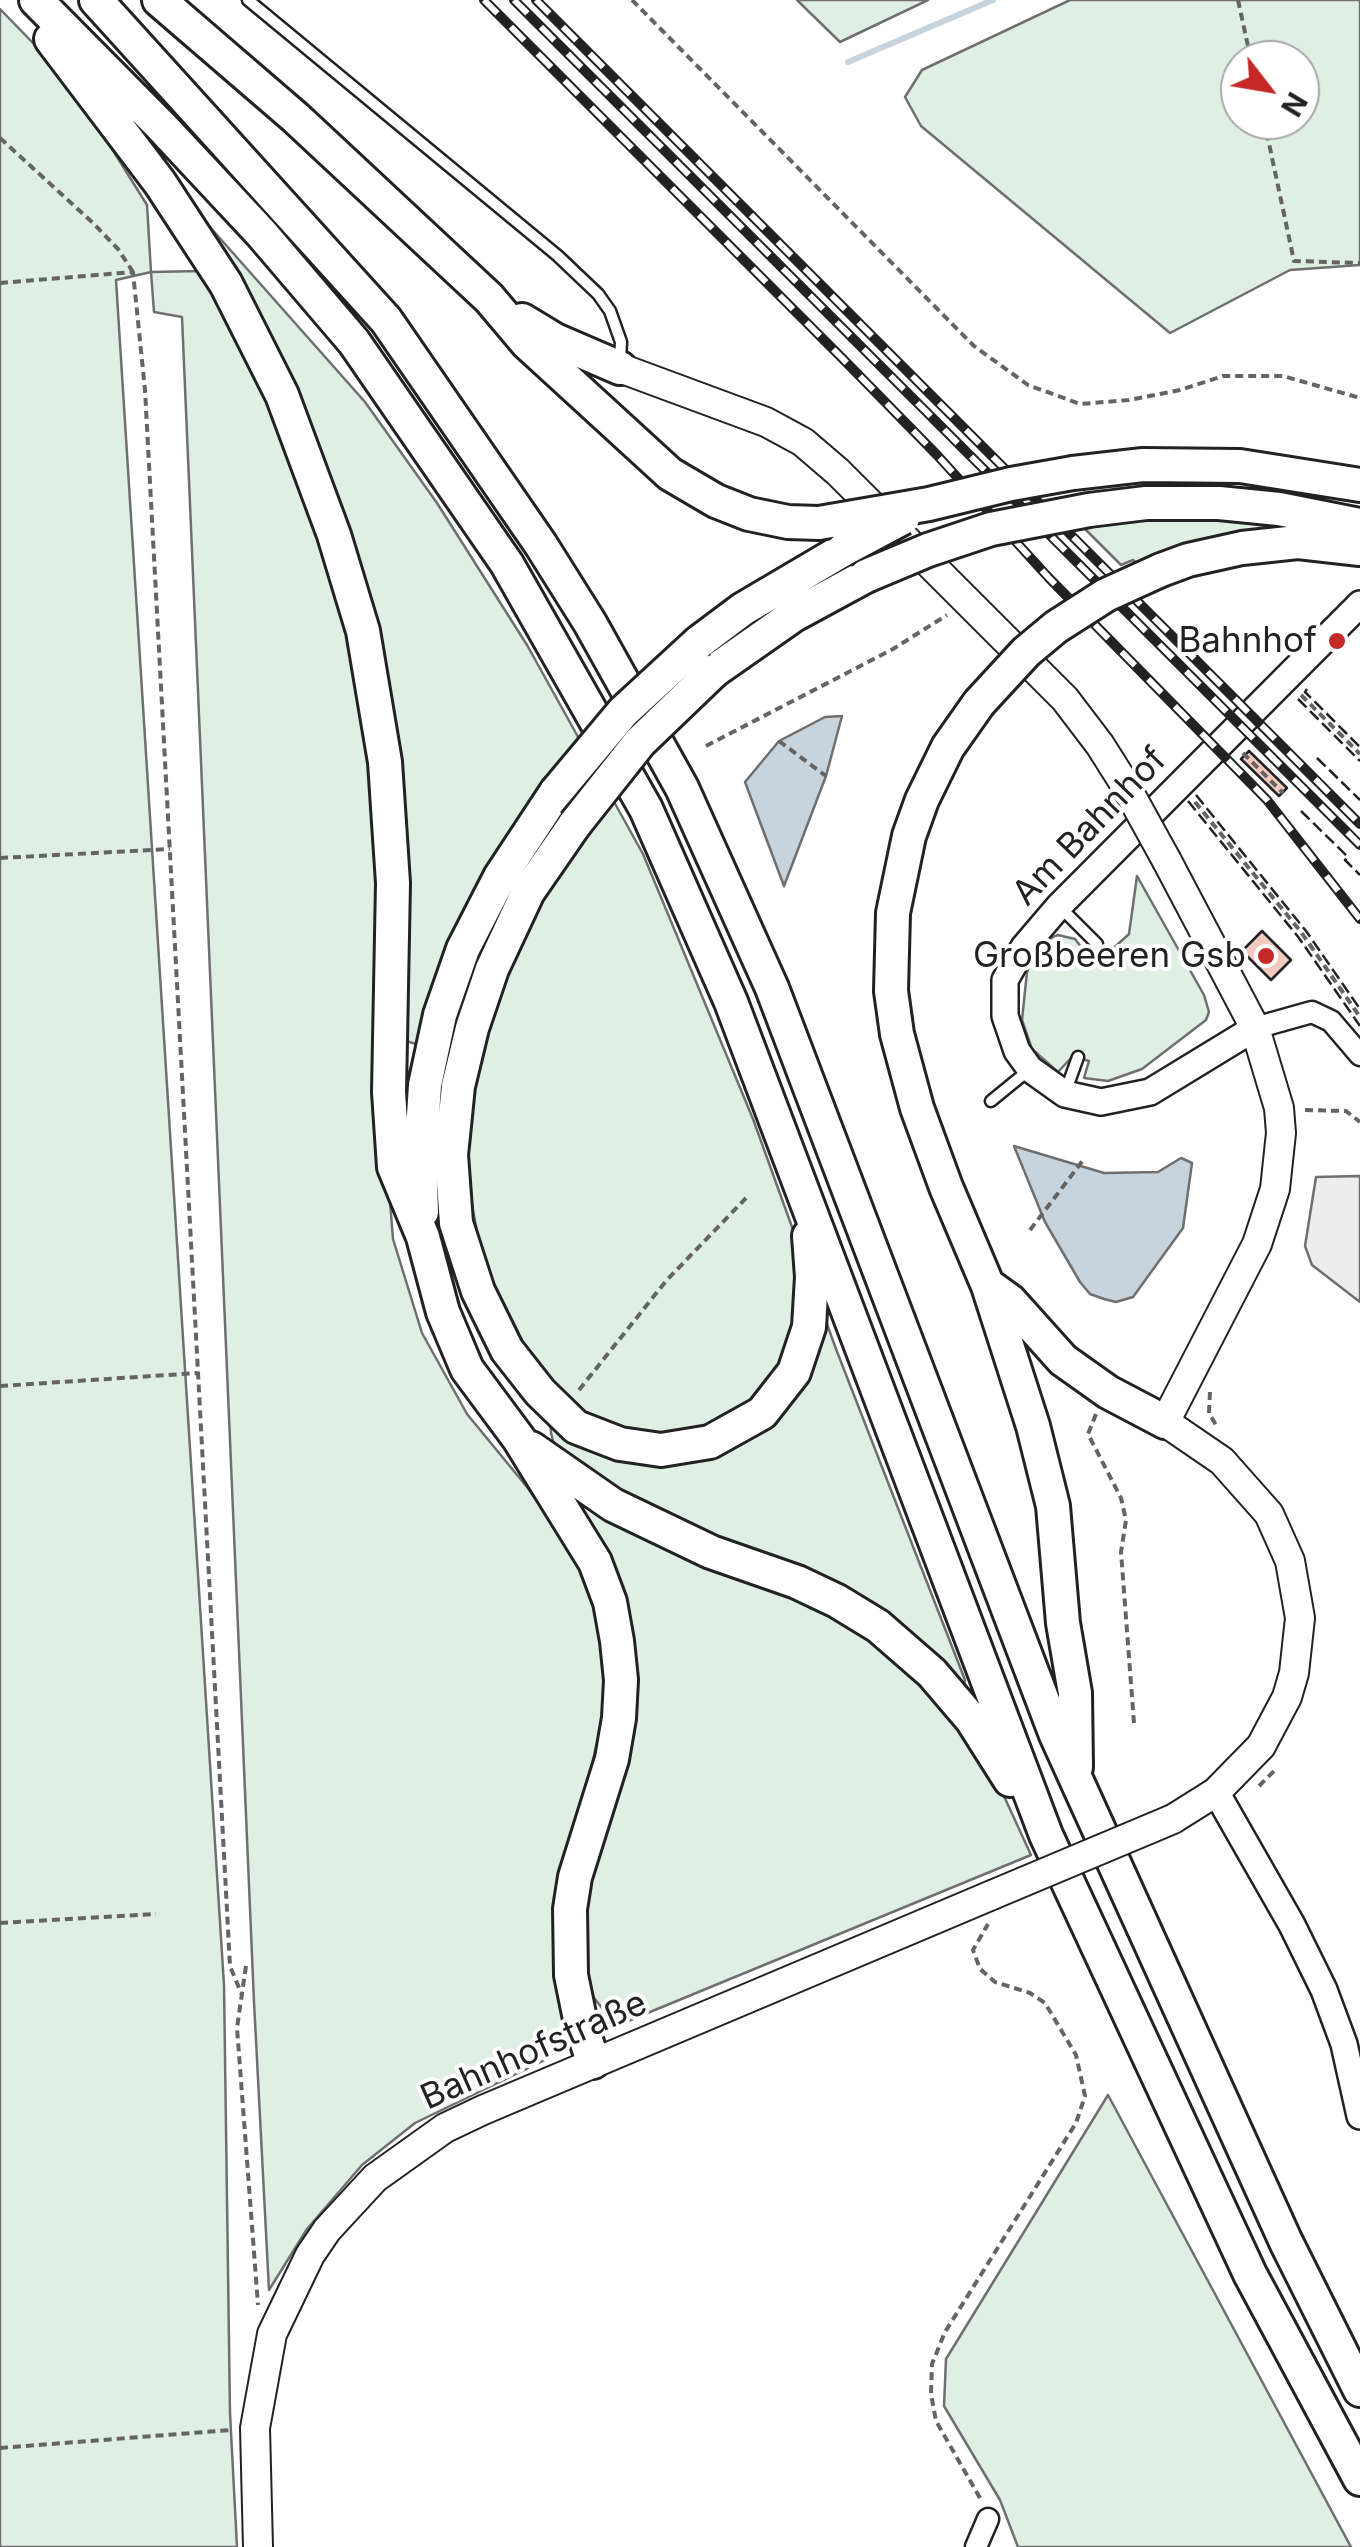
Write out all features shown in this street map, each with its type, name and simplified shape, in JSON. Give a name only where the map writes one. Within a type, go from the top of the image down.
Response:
[{"type":"highway","points":[[22,0],[160,183],[226,284],[282,395],[334,535],[364,631],[386,762],[394,884],[388,1092],[394,1167],[423,1236],[443,1312],[467,1369],[519,1439],[595,1562],[610,1602],[618,1641],[622,1680],[619,1718],[612,1759],[576,1877],[570,1924],[571,1975],[594,2062]]},
{"type":"highway","points":[[36,0],[175,140],[354,342],[507,564],[646,809],[731,1002],[1046,1835],[1250,2274],[1360,2479]]},
{"type":"highway","points":[[96,0],[386,320],[541,545],[590,623],[672,771],[772,988],[1076,1782],[1286,2242],[1360,2390]]},
{"type":"highway","points":[[159,0],[296,118],[489,298],[528,344],[683,483],[716,502],[748,514],[819,523],[929,504],[1011,484],[1144,466],[1240,466],[1360,485]]},
{"type":"highway","points":[[489,298],[555,340],[620,368]]},
{"type":"highway","points":[[423,1236],[420,1161],[425,1085],[440,1015],[464,949],[500,878],[556,792],[623,712],[707,657],[866,576],[991,530],[1146,503],[1219,504],[1358,532]]},
{"type":"highway","points":[[806,1201],[812,1277],[809,1327],[794,1372],[762,1413],[710,1442],[660,1450],[620,1444],[576,1426],[540,1392],[507,1350],[478,1291],[456,1223],[451,1155],[458,1086],[492,969],[528,892],[574,824],[742,609],[929,504]]},
{"type":"highway","points":[[1076,1782],[1075,1693],[1063,1623],[1053,1506],[1033,1426],[988,1286],[946,1187],[906,1069],[891,991],[890,952],[899,875],[909,836],[942,758],[979,703],[1016,662],[1056,627],[1106,595],[1188,560],[1242,548],[1322,543],[1358,532]]},
{"type":"highway","points":[[988,1286],[1010,1301],[1063,1360],[1108,1392],[1165,1422]]},
{"type":"highway","points":[[519,1439],[613,1505],[711,1552],[798,1582],[878,1626],[932,1673],[972,1720],[1046,1835]]},
{"type":"main road","points":[[620,368],[766,422],[803,442],[838,472],[1065,700],[1100,744],[1124,783],[1255,1028],[1279,1108],[1275,1189],[1241,1279],[1165,1422]]},
{"type":"main road","name":"Bahnhofstraße","points":[[258,2547],[255,2428],[272,2334],[310,2254],[375,2178],[445,2128],[594,2062],[993,1907],[1173,1819],[1216,1792],[1261,1746],[1287,1697],[1299,1646],[1297,1591],[1281,1536],[1254,1494],[1222,1461],[1165,1422]]},
{"type":"street","name":"Am Bahnhof","points":[[1359,607],[1059,906],[1024,947],[1005,980],[1005,1016],[1017,1051],[1030,1070],[1064,1094],[1101,1102],[1150,1092],[1255,1028],[1312,1012],[1331,1021],[1360,1055]]},
{"type":"street","points":[[1216,1792],[1292,1925],[1324,1990],[1344,2044],[1360,2116]]},
{"type":"street","points":[[976,2547],[988,2518]]},
{"type":"lane","points":[[248,0],[558,256],[598,294],[610,311],[621,342],[620,368]]},
{"type":"lane","points":[[1059,906],[1096,944]]},
{"type":"lane","points":[[1064,1094],[1078,1056]]},
{"type":"lane","points":[[991,1101],[1030,1070]]},
{"type":"path","points":[[632,0],[974,346],[1028,385],[1080,404],[1129,400],[1223,376],[1283,376],[1360,398]]},
{"type":"path","points":[[1238,0],[1247,40]]},
{"type":"path","points":[[0,138],[93,223],[133,272],[145,390],[230,1966],[242,1995]]},
{"type":"path","points":[[1268,140],[1294,261],[1360,264]]},
{"type":"path","points":[[0,283],[133,272]]},
{"type":"path","points":[[706,746],[916,636],[966,599]]},
{"type":"path","points":[[1294,688],[1360,754]]},
{"type":"path","points":[[779,741],[826,776]]},
{"type":"path","points":[[1236,746],[1283,793]]},
{"type":"path","points":[[1188,794],[1300,932],[1360,1016]]},
{"type":"path","points":[[0,858],[170,849]]},
{"type":"path","points":[[1301,1111],[1346,1110],[1360,1122]]},
{"type":"path","points":[[1030,1230],[1084,1159]]},
{"type":"path","points":[[561,1412],[666,1281],[746,1198]]},
{"type":"path","points":[[0,1386],[198,1373]]},
{"type":"path","points":[[1210,1390],[1209,1413],[1218,1428]]},
{"type":"path","points":[[1091,1423],[1088,1434],[1092,1446],[1121,1498],[1126,1520],[1122,1568],[1134,1723]]},
{"type":"path","points":[[1261,1784],[1271,1777],[1284,1755]]},
{"type":"path","points":[[988,2518],[973,2482],[936,2421],[931,2394],[932,2364],[944,2332],[1076,2122],[1085,2096],[1076,2055],[1045,2004],[1030,1993],[996,1982],[976,1962],[973,1950],[993,1907]]},
{"type":"path","points":[[0,1923],[156,1914]]},
{"type":"path","points":[[246,1966],[236,2028],[258,2304],[272,2334]]},
{"type":"path","points":[[0,2448],[255,2428]]},
{"type":"green space","points":[[797,0],[928,0],[840,42]]},
{"type":"green space","points":[[1070,0],[1360,0],[1360,265],[1290,270],[1170,333],[921,126],[905,97],[922,70]]},
{"type":"green space","points":[[0,9],[69,80],[147,205],[151,272],[116,280],[224,1985],[230,2413],[237,2547],[0,2547]]},
{"type":"green space","points":[[186,200],[365,402],[437,503],[527,645],[643,854],[753,1119],[836,1349],[965,1680],[957,1719],[992,1770],[1031,1855],[616,2026],[591,1994],[584,1963],[586,1896],[631,1734],[551,1433],[547,1381],[487,1284],[467,1179],[474,1061],[406,1041],[403,861],[385,694]]},
{"type":"green space","points":[[201,271],[261,376],[324,543],[362,694],[380,867],[384,1126],[393,1239],[422,1333],[467,1414],[582,1563],[604,1648],[604,1711],[589,1778],[558,1879],[554,1934],[565,2036],[549,2058],[415,2123],[362,2165],[307,2229],[269,2290],[182,317],[154,312],[151,272]]},
{"type":"green space","points":[[1221,516],[1316,526],[1121,565],[1084,528],[1094,520]]},
{"type":"green space","points":[[1137,876],[1204,995],[1209,1012],[1206,1020],[1142,1069],[1108,1081],[1084,1078],[1089,1061],[1073,1056],[1058,1072],[1032,1049],[1022,1020],[1027,972],[1039,943],[1058,935],[1075,939],[1095,965],[1129,934]]},
{"type":"green space","points":[[1108,2095],[1351,2547],[1018,2547],[1000,2500],[944,2406],[946,2359]]},
{"type":"shaded area","points":[[842,716],[826,776],[784,886],[745,782],[779,741],[825,717]]},
{"type":"shaded area","points":[[1014,1146],[1104,1173],[1158,1172],[1181,1158],[1192,1163],[1183,1228],[1133,1297],[1116,1302],[1104,1299],[1090,1294],[1080,1282],[1045,1222]]},
{"type":"shaded area","points":[[1360,1176],[1360,1302],[1312,1265],[1305,1246],[1316,1177]]},
{"type":"building","points":[[1249,751],[1287,788],[1279,796],[1241,759]]},
{"type":"building","name":"Großbeeren Gsb","points":[[1262,931],[1291,960],[1271,980],[1242,951]]},
{"type":"waterway","points":[[848,62],[993,0]]},
{"type":"railway","points":[[484,0],[937,455],[1048,577],[1267,800],[1360,919]]},
{"type":"railway","points":[[514,0],[1360,845]]},
{"type":"railway","points":[[536,0],[1360,824]]},
{"type":"fence","points":[[1307,689],[1305,692],[1360,747]]},
{"type":"fence","points":[[1298,699],[1360,761]]},
{"type":"fence","points":[[1317,758],[1360,800]]},
{"type":"fence","points":[[1196,795],[1306,931],[1360,1009]]},
{"type":"fence","points":[[1188,801],[1299,938],[1360,1026]]},
{"type":"fence","points":[[1301,811],[1348,857],[1345,860],[1360,875]]},
{"type":"place","name":"Bahnhof","points":[[1337,641]]},
{"type":"place","name":"Großbeeren Gsb","points":[[1266,956]]}]
